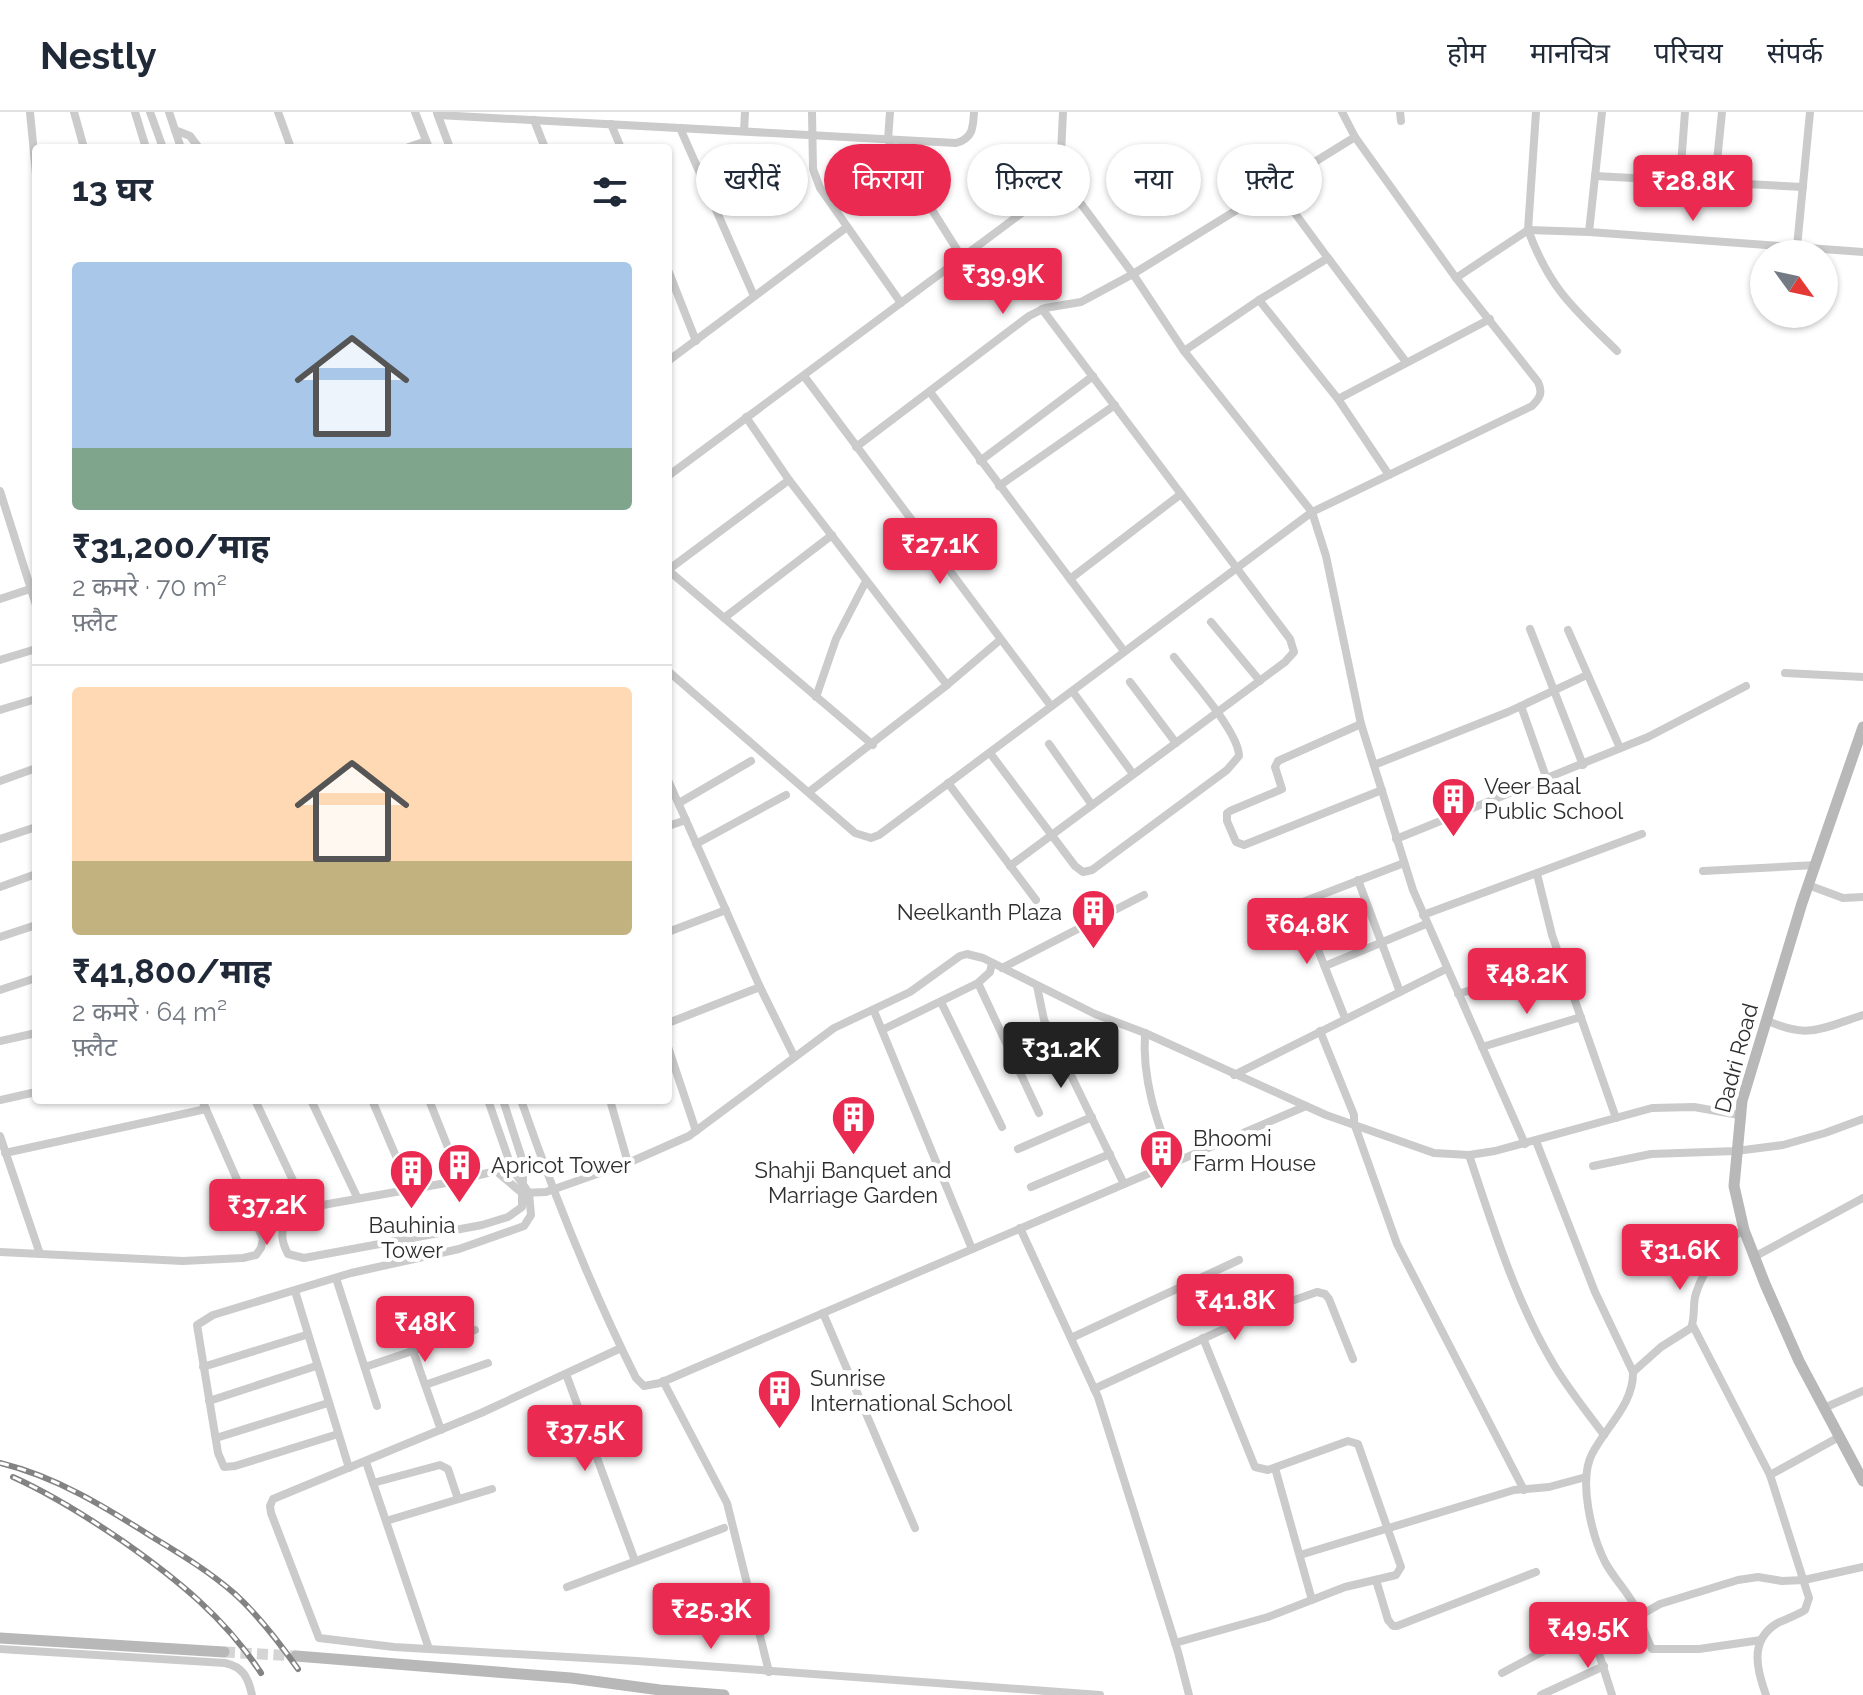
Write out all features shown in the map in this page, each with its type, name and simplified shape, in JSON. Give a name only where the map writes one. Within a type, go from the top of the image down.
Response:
[{"type":"main road","name":"Dadri Road","points":[[1863,727],[1808,885],[1739,1115],[1734,1186],[1754,1257],[1799,1361],[1863,1481]]},
{"type":"main road","points":[[0,1638],[224,1652]]},
{"type":"main road","points":[[296,1656],[571,1678],[724,1695]]},
{"type":"street","points":[[30,112],[33,144]]},
{"type":"street","points":[[74,112],[83,144]]},
{"type":"street","points":[[135,112],[145,144]]},
{"type":"street","points":[[150,112],[162,144]]},
{"type":"street","points":[[169,112],[180,144]]},
{"type":"street","points":[[278,112],[290,144]]},
{"type":"street","points":[[415,112],[428,144]]},
{"type":"street","points":[[744,131],[745,112]]},
{"type":"street","points":[[812,112],[810,136],[815,177],[901,303]]},
{"type":"street","points":[[890,112],[888,140],[961,256]]},
{"type":"street","points":[[448,144],[437,114],[956,143],[973,130],[974,112]]},
{"type":"street","points":[[1061,144],[1063,112]]},
{"type":"street","points":[[672,674],[855,833],[871,838],[1073,692],[1312,512],[1521,413],[1540,399],[1538,382],[1456,278],[1355,137],[1342,112]]},
{"type":"street","points":[[1536,112],[1528,230],[1538,258],[1565,300],[1617,351]]},
{"type":"street","points":[[1589,232],[1602,112]]},
{"type":"street","points":[[1680,179],[1685,112]]},
{"type":"street","points":[[1715,181],[1722,112]]},
{"type":"street","points":[[1798,240],[1810,112]]},
{"type":"street","points":[[534,120],[543,144]]},
{"type":"street","points":[[611,124],[619,144]]},
{"type":"street","points":[[680,128],[754,296]]},
{"type":"street","points":[[175,130],[190,136],[196,144]]},
{"type":"street","points":[[1322,157],[1355,137]]},
{"type":"street","points":[[1595,176],[1803,187]]},
{"type":"street","points":[[672,473],[1017,216]]},
{"type":"street","points":[[1090,216],[1184,351],[1312,512],[1326,556],[1361,724],[1404,863],[1424,919],[1525,1144]]},
{"type":"street","points":[[856,447],[1029,316],[1042,309],[1081,302],[1227,216]]},
{"type":"street","points":[[1297,216],[1406,362]]},
{"type":"street","points":[[672,358],[847,227]]},
{"type":"street","points":[[1456,278],[1528,230],[1750,244]]},
{"type":"street","points":[[1838,250],[1863,252]]},
{"type":"street","points":[[1184,351],[1328,258]]},
{"type":"street","points":[[672,280],[696,341]]},
{"type":"street","points":[[1259,300],[1338,399],[1389,475]]},
{"type":"street","points":[[1010,866],[1291,657],[1294,645],[1042,309]]},
{"type":"street","points":[[1338,399],[1490,319]]},
{"type":"street","points":[[804,376],[1051,706]]},
{"type":"street","points":[[980,461],[1093,376]]},
{"type":"street","points":[[930,392],[1124,651]]},
{"type":"street","points":[[999,486],[1115,405]]},
{"type":"street","points":[[746,417],[789,480],[947,685]]},
{"type":"street","points":[[672,567],[789,480]]},
{"type":"street","points":[[0,491],[32,585]]},
{"type":"street","points":[[1070,579],[1181,494]]},
{"type":"street","points":[[724,618],[832,535]]},
{"type":"street","points":[[672,573],[873,745]]},
{"type":"street","points":[[816,697],[836,639],[866,581]]},
{"type":"street","points":[[0,599],[32,588]]},
{"type":"street","points":[[1211,622],[1260,681]]},
{"type":"street","points":[[1530,629],[1583,765]]},
{"type":"street","points":[[1568,630],[1620,748]]},
{"type":"street","points":[[809,792],[873,745],[1000,640]]},
{"type":"street","points":[[0,660],[32,650]]},
{"type":"street","points":[[990,753],[1051,837],[1075,866],[1087,872],[1227,770],[1239,756],[1239,750],[1217,712],[1174,657]]},
{"type":"street","points":[[1785,673],[1863,677]]},
{"type":"street","points":[[1374,765],[1521,706],[1587,675]]},
{"type":"street","points":[[1130,682],[1176,743]]},
{"type":"street","points":[[1396,839],[1546,777],[1583,765],[1746,686]]},
{"type":"street","points":[[1073,692],[1133,774]]},
{"type":"street","points":[[0,710],[32,700]]},
{"type":"street","points":[[1521,706],[1546,777]]},
{"type":"street","points":[[1361,724],[1278,761],[1275,767],[1282,789],[1230,811],[1227,821],[1236,842],[1244,845],[1382,790]]},
{"type":"street","points":[[1049,744],[1092,805]]},
{"type":"street","points":[[679,803],[751,761]]},
{"type":"street","points":[[0,781],[32,769]]},
{"type":"street","points":[[948,783],[1036,900]]},
{"type":"street","points":[[672,788],[794,1056]]},
{"type":"street","points":[[696,844],[786,795]]},
{"type":"street","points":[[672,825],[686,820]]},
{"type":"street","points":[[0,839],[32,828]]},
{"type":"street","points":[[1325,966],[1382,942],[1424,919],[1642,834]]},
{"type":"street","points":[[1253,921],[1404,863]]},
{"type":"street","points":[[1703,871],[1816,865]]},
{"type":"street","points":[[1537,874],[1561,962],[1616,1118]]},
{"type":"street","points":[[0,887],[32,875]]},
{"type":"street","points":[[1358,880],[1400,992]]},
{"type":"street","points":[[1808,885],[1834,896],[1863,897]]},
{"type":"street","points":[[1002,968],[1144,895]]},
{"type":"street","points":[[1299,902],[1345,1018]]},
{"type":"street","points":[[672,930],[726,910]]},
{"type":"street","points":[[0,937],[32,926]]},
{"type":"street","points":[[526,1193],[522,1207],[516,1213],[482,1225],[304,1258],[288,1254],[281,1234],[288,1219],[306,1208],[357,1197],[461,1180],[496,1171],[526,1193],[553,1191],[628,1163],[696,1131],[794,1056],[846,1021],[874,1011],[910,992],[960,956],[973,956],[992,963],[1095,1014],[1145,1033],[1306,1106],[1434,1153],[1469,1155],[1525,1144],[1671,1106],[1739,1115]]},
{"type":"street","points":[[1458,994],[1561,962]]},
{"type":"street","points":[[882,1030],[978,983],[990,972],[992,963]]},
{"type":"street","points":[[1234,1075],[1446,969]]},
{"type":"street","points":[[0,990],[32,979]]},
{"type":"street","points":[[978,983],[1039,1113]]},
{"type":"street","points":[[1037,986],[1044,1020],[1124,1184]]},
{"type":"street","points":[[672,1021],[760,987]]},
{"type":"street","points":[[941,1002],[1002,1127]]},
{"type":"street","points":[[874,1011],[972,1249]]},
{"type":"street","points":[[1766,1020],[1791,1031],[1808,1032],[1863,1015]]},
{"type":"street","points":[[1482,1047],[1581,1017]]},
{"type":"street","points":[[1320,1031],[1353,1111],[1354,1123],[1397,1244],[1524,1490]]},
{"type":"street","points":[[1145,1033],[1147,1086],[1173,1163]]},
{"type":"street","points":[[0,1041],[32,1034]]},
{"type":"street","points":[[672,1059],[696,1131]]},
{"type":"street","points":[[0,1100],[32,1093]]},
{"type":"street","points":[[257,1104],[306,1208]]},
{"type":"street","points":[[313,1104],[357,1197]]},
{"type":"street","points":[[374,1104],[410,1189]]},
{"type":"street","points":[[431,1104],[461,1180]]},
{"type":"street","points":[[489,1104],[512,1169],[523,1182]]},
{"type":"street","points":[[338,1434],[229,1467],[222,1465],[197,1330],[199,1321],[336,1278],[459,1249],[528,1223],[531,1215],[523,1182],[523,1162],[504,1104]]},
{"type":"street","points":[[522,1104],[553,1191],[621,1348],[639,1383],[651,1386],[1306,1106]]},
{"type":"street","points":[[611,1104],[628,1163]]},
{"type":"street","points":[[0,1252],[183,1261],[256,1255],[263,1239],[204,1105],[5,1153]]},
{"type":"street","points":[[1018,1149],[1092,1117]]},
{"type":"street","points":[[1593,1166],[1651,1154],[1736,1151],[1783,1145],[1863,1119]]},
{"type":"street","points":[[0,1136],[40,1254]]},
{"type":"street","points":[[1536,1141],[1595,1292],[1633,1372],[1630,1391],[1588,1461],[1586,1477],[1591,1519],[1601,1552],[1639,1616],[1650,1647],[1655,1650],[1699,1649],[1761,1640]]},
{"type":"street","points":[[1031,1187],[1110,1154]]},
{"type":"street","points":[[1469,1155],[1508,1268],[1535,1329],[1565,1383],[1604,1435]]},
{"type":"street","points":[[1754,1257],[1863,1198]]},
{"type":"street","points":[[1020,1228],[1094,1389],[1189,1695]]},
{"type":"street","points":[[1744,1230],[1727,1240],[1700,1285],[1693,1326],[1770,1475],[1809,1598],[1805,1610],[1777,1624],[1761,1640],[1757,1658],[1766,1695]]},
{"type":"street","points":[[1071,1338],[1239,1260]]},
{"type":"street","points":[[336,1278],[377,1406]]},
{"type":"street","points":[[295,1291],[349,1468]]},
{"type":"street","points":[[1094,1389],[1263,1311],[1321,1292],[1329,1299],[1353,1359]]},
{"type":"street","points":[[823,1313],[915,1528]]},
{"type":"street","points":[[1633,1372],[1652,1354],[1693,1326]]},
{"type":"street","points":[[365,1367],[475,1330]]},
{"type":"street","points":[[203,1367],[306,1335]]},
{"type":"street","points":[[1175,1643],[1268,1617],[1345,1587],[1396,1575],[1401,1571],[1361,1450],[1354,1442],[1343,1443],[1275,1468],[1260,1470],[1251,1461],[1203,1338]]},
{"type":"street","points":[[621,1348],[441,1430],[273,1499],[270,1506],[319,1638],[429,1649],[1100,1695]]},
{"type":"street","points":[[413,1351],[441,1430]]},
{"type":"street","points":[[425,1385],[488,1363]]},
{"type":"street","points":[[209,1401],[316,1366]]},
{"type":"street","points":[[566,1374],[635,1561]]},
{"type":"street","points":[[663,1381],[727,1503],[769,1672]]},
{"type":"street","points":[[1824,1408],[1863,1391]]},
{"type":"street","points":[[216,1438],[328,1403]]},
{"type":"street","points":[[1770,1475],[1839,1437]]},
{"type":"street","points":[[366,1462],[429,1649]]},
{"type":"street","points":[[373,1483],[440,1465],[448,1469],[458,1499]]},
{"type":"street","points":[[1275,1468],[1312,1600]]},
{"type":"street","points":[[1300,1555],[1457,1506],[1586,1477]]},
{"type":"street","points":[[386,1521],[492,1489]]},
{"type":"street","points":[[567,1587],[724,1528]]},
{"type":"street","points":[[1502,1673],[1572,1636],[1593,1635],[1660,1604],[1748,1578],[1804,1580],[1863,1567]]},
{"type":"street","points":[[1376,1580],[1388,1620],[1397,1626],[1536,1572]]},
{"type":"street","points":[[1593,1635],[1612,1695]]},
{"type":"street","points":[[0,1649],[225,1663],[240,1667],[252,1695]]},
{"type":"street","points":[[571,1678],[572,1659]]},
{"type":"street","points":[[1541,1695],[1604,1666]]},
{"type":"tunnel","points":[[224,1652],[296,1656]]},
{"type":"railway","points":[[0,1463],[41,1476],[80,1494],[206,1571],[252,1611],[298,1669]]},
{"type":"railway","points":[[13,1477],[84,1516],[163,1571],[216,1617],[261,1673]]},
{"type":"place","name":"Veer Baal Public School","points":[[1453,838]]},
{"type":"place","name":"Neelkanth Plaza","points":[[1093,951]]},
{"type":"place","name":"Shahji Banquet and Marriage Garden","points":[[853,1156]]},
{"type":"place","name":"Bhoomi Farm House","points":[[1162,1190]]},
{"type":"place","name":"Apricot Tower","points":[[460,1204]]},
{"type":"place","name":"Bauhinia Tower","points":[[412,1211]]},
{"type":"place","name":"Sunrise International School","points":[[779,1430]]}]
